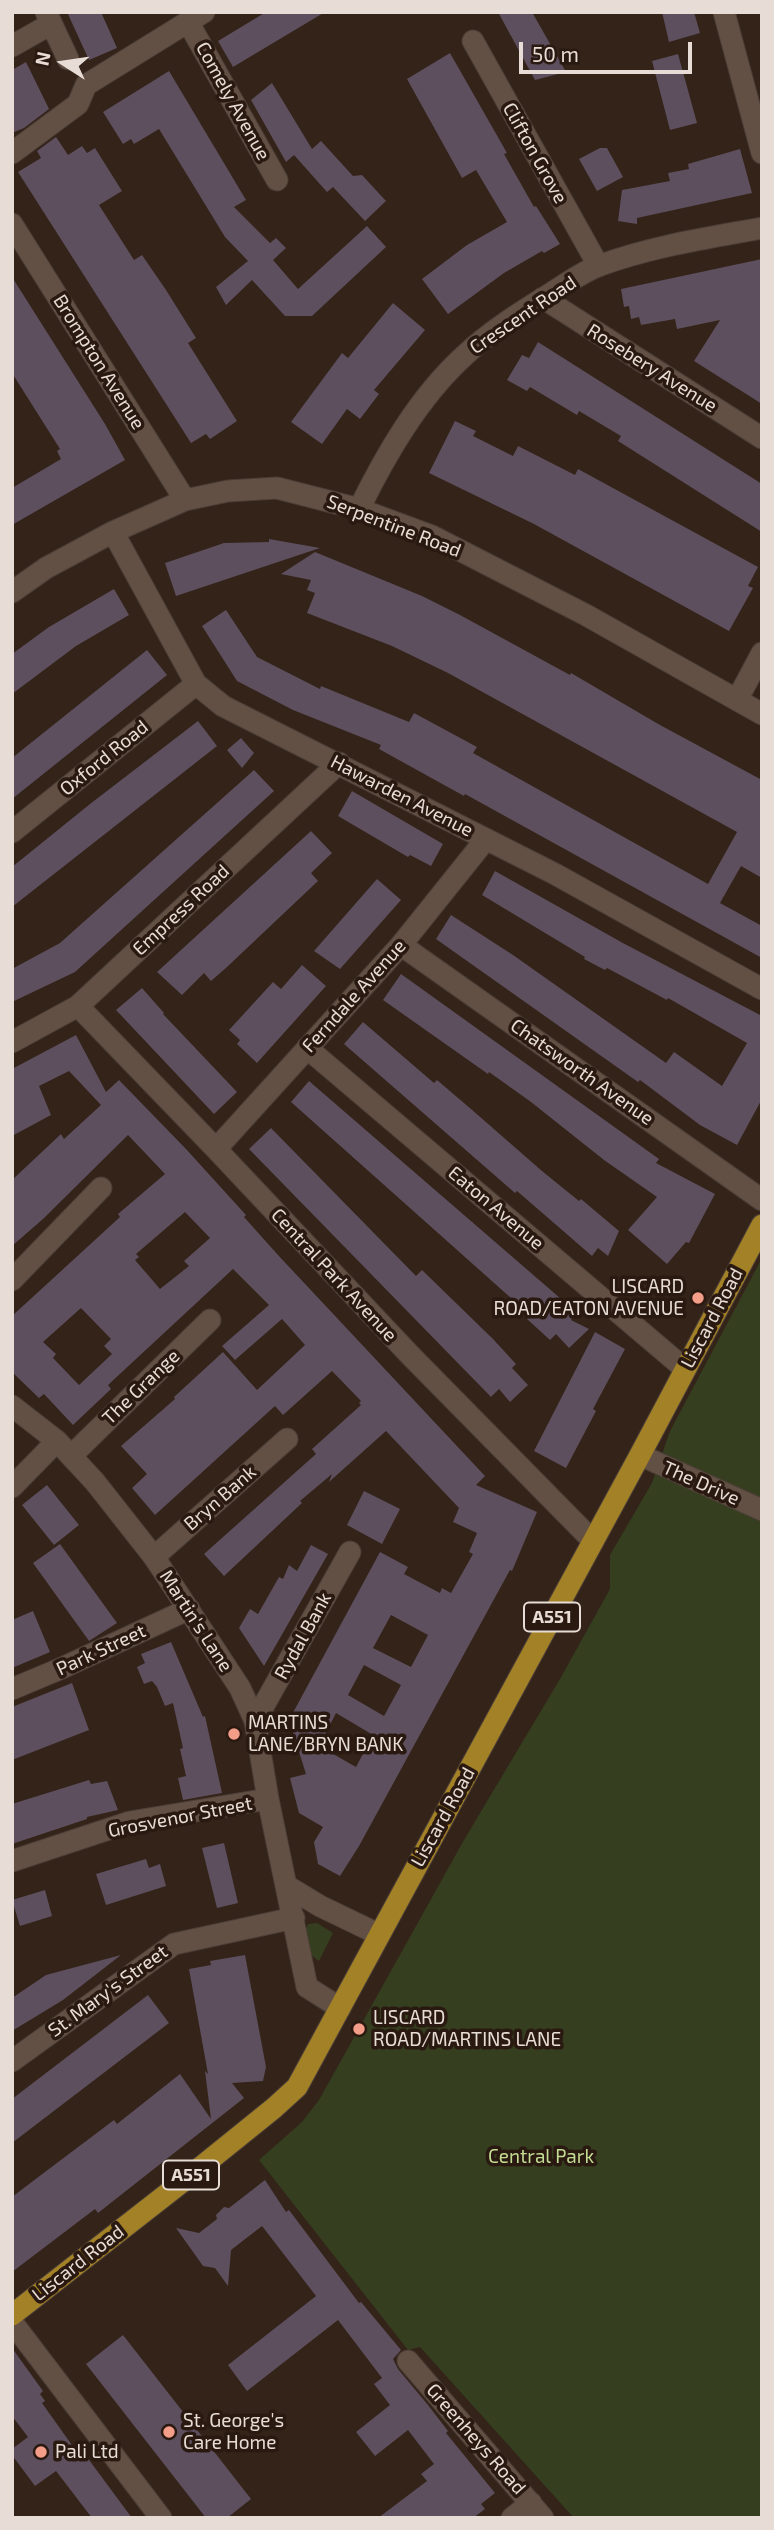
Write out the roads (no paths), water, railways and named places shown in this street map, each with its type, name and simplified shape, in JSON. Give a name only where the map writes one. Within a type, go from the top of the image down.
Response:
[{"type":"main road","name":"Liscard Road","points":[[12,2315],[274,2108],[296,2087],[762,1225]]},
{"type":"street","points":[[724,12],[762,153]]},
{"type":"street","points":[[12,153],[78,104],[86,85],[196,17]]},
{"type":"street","name":"Comely Avenue","points":[[196,17],[277,180]]},
{"type":"street","points":[[12,47],[49,18],[68,59]]},
{"type":"street","name":"Clifton Grove","points":[[473,41],[598,265]]},
{"type":"street","name":"Brompton Avenue","points":[[12,224],[185,500]]},
{"type":"street","name":"Crescent Road","points":[[359,509],[401,433],[434,389],[464,355],[512,318],[598,265],[673,244],[762,228]]},
{"type":"street","name":"Rosebery Avenue","points":[[543,298],[762,438]]},
{"type":"street","name":"Serpentine Road","points":[[12,592],[46,568],[113,532],[185,500],[228,491],[277,488],[359,509],[432,536],[483,561],[762,714]]},
{"type":"street","name":"Hawarden Avenue","points":[[113,532],[196,684],[223,706],[555,874],[762,989]]},
{"type":"street","points":[[737,700],[762,653]]},
{"type":"street","name":"Oxford Road","points":[[12,832],[196,684]]},
{"type":"street","name":"Empress Road","points":[[12,1042],[78,1006],[339,763]]},
{"type":"street","name":"Ferndale Avenue","points":[[216,1149],[401,946],[486,839]]},
{"type":"street","name":"Chatsworth Avenue","points":[[401,946],[762,1200]]},
{"type":"street","name":"Central Park Avenue","points":[[78,1006],[400,1345],[593,1541]]},
{"type":"street","name":"Eaton Avenue","points":[[307,1048],[685,1369]]},
{"type":"street","points":[[12,1280],[101,1188]]},
{"type":"street","name":"The Grange","points":[[12,1487],[64,1448],[210,1320]]},
{"type":"street","name":"Martin's Lane","points":[[12,1406],[64,1448],[154,1557],[240,1688],[256,1721],[268,1799],[307,1987],[340,2008]]},
{"type":"street","name":"Bryn Bank","points":[[154,1557],[287,1439]]},
{"type":"street","name":"The Drive","points":[[640,1455],[762,1510]]},
{"type":"street","name":"Rydal Bank","points":[[256,1721],[351,1552]]},
{"type":"street","name":"Park Street","points":[[12,1689],[188,1609]]},
{"type":"street","name":"Grosvenor Street","points":[[12,1861],[130,1822],[268,1799]]},
{"type":"street","points":[[287,1886],[320,1906],[378,1934]]},
{"type":"street","name":"St. Mary's Street","points":[[12,2061],[174,1944],[293,1918]]},
{"type":"street","points":[[12,2322],[161,2518]]},
{"type":"street","name":"Greenheys Road","points":[[408,2361],[537,2510]]},
{"type":"street","points":[[512,2518],[537,2510]]},
{"type":"place","name":"LISCARD ROAD/EATON AVENUE","points":[[698,1298]]},
{"type":"place","name":"MARTINS LANE/BRYN BANK","points":[[234,1734]]},
{"type":"place","name":"LISCARD ROAD/MARTINS LANE","points":[[359,2029]]},
{"type":"place","name":"St. George's Care Home","points":[[169,2432]]},
{"type":"place","name":"Pali Ltd","points":[[41,2452]]},
{"type":"park label","name":"Central Park","points":[[541,2157]]}]
